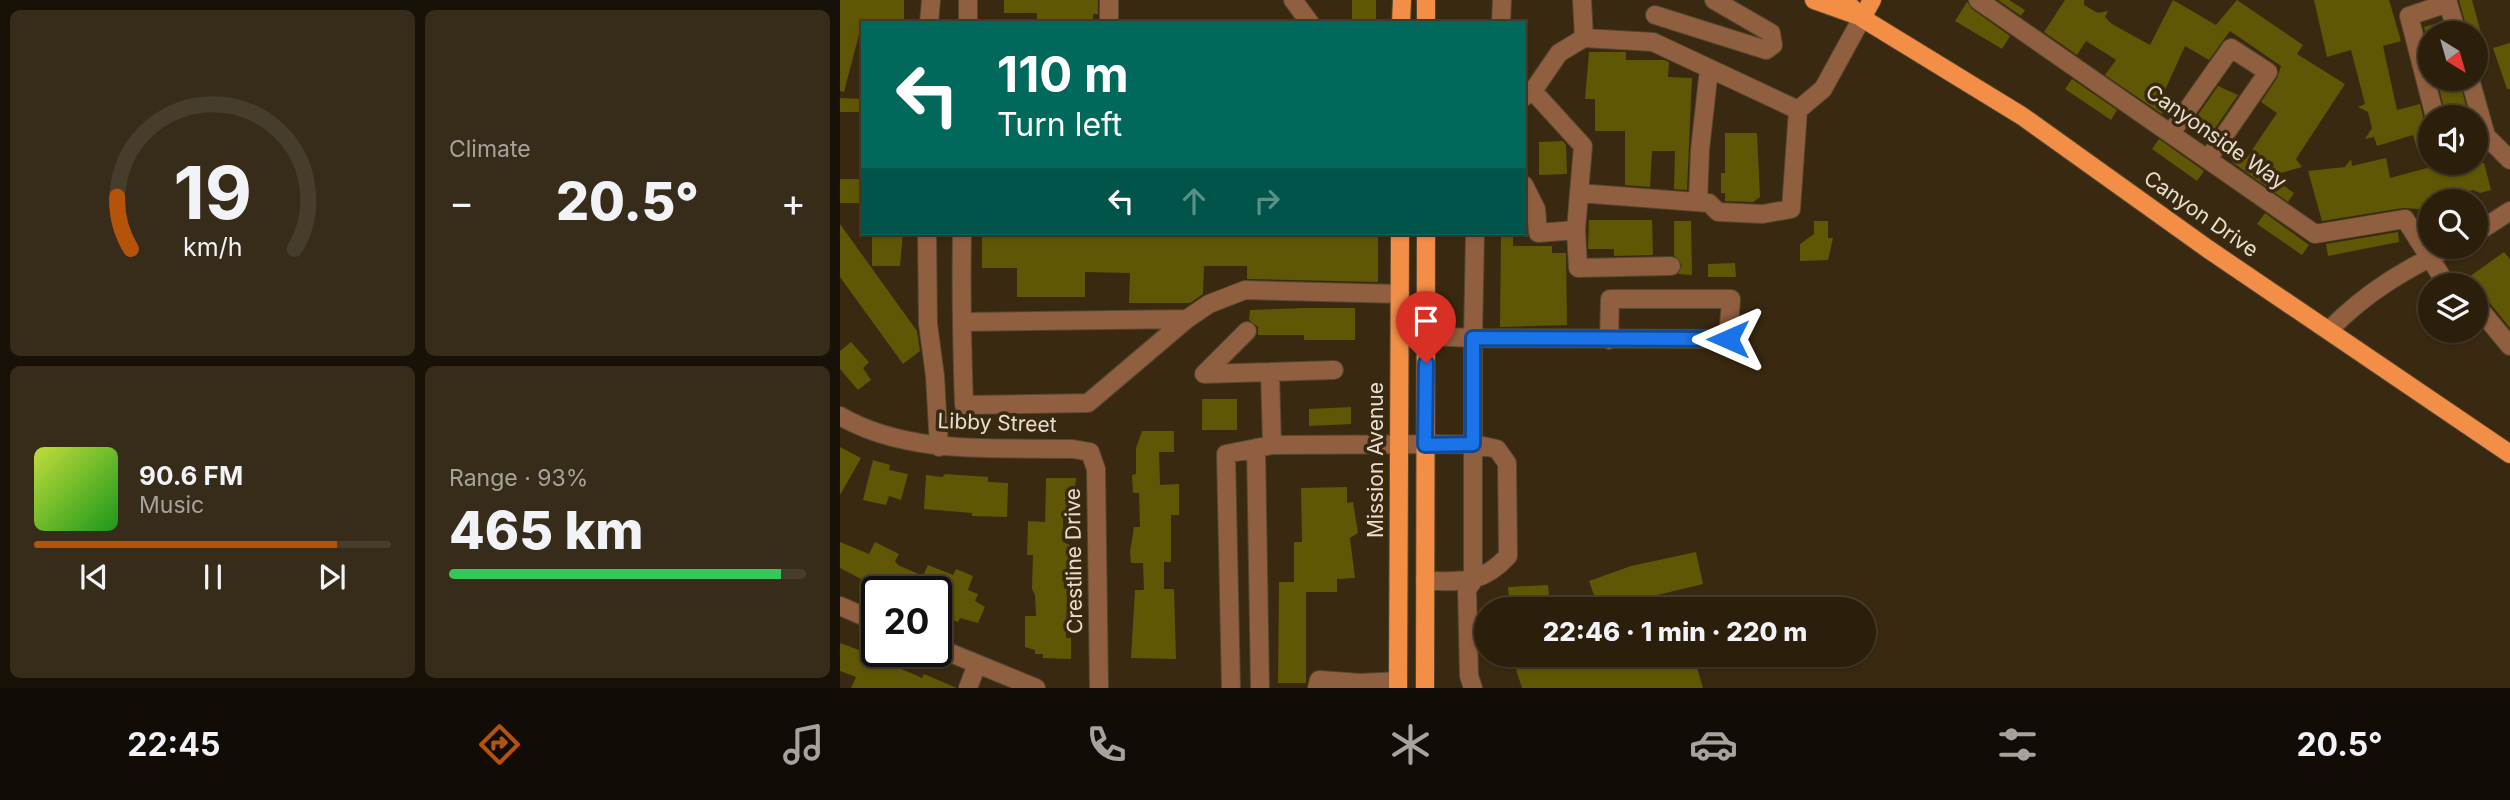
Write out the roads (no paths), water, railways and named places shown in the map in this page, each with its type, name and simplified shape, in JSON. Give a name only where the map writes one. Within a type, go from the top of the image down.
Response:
[{"type":"main road","points":[[1401,21],[1402,0]]},
{"type":"main road","points":[[1426,0],[1426,21]]},
{"type":"main road","name":"Canyon Drive","points":[[1814,0],[1862,18],[2022,116],[2208,249],[2358,348],[2510,454]]},
{"type":"main road","name":"Canyon Drive","points":[[1844,0],[1862,18]]},
{"type":"main road","points":[[1862,18],[1872,0]]},
{"type":"main road","name":"Mission Avenue","points":[[1398,685],[1400,235]]},
{"type":"main road","points":[[1425,688],[1426,235]]},
{"type":"street","points":[[929,21],[931,0]]},
{"type":"street","points":[[968,0],[968,21]]},
{"type":"street","points":[[1109,0],[1109,21]]},
{"type":"street","points":[[1501,21],[1502,0]]},
{"type":"street","points":[[1582,0],[1584,38]]},
{"type":"street","points":[[1653,42],[1656,7],[1766,50],[1773,45],[1771,33],[1714,0]]},
{"type":"street","name":"Canyonside Way","points":[[1978,0],[2315,234],[2405,219],[2418,238]]},
{"type":"street","points":[[1295,1],[1309,21]]},
{"type":"street","points":[[2418,51],[2409,16],[2448,3],[2453,21]]},
{"type":"street","points":[[1579,193],[1709,203],[1718,212],[1763,214],[1791,209],[1798,110],[1823,89],[1862,18]]},
{"type":"street","points":[[1671,266],[1578,268],[1576,230],[1583,146],[1528,93],[1559,53],[1584,38],[1653,42],[1798,110]]},
{"type":"street","points":[[2171,133],[2231,48],[2269,72],[2208,159]]},
{"type":"street","points":[[1698,202],[1709,69]]},
{"type":"street","points":[[2488,143],[2510,160]]},
{"type":"street","points":[[1526,189],[1536,209],[1538,233],[1576,230]]},
{"type":"street","points":[[2488,225],[2510,211]]},
{"type":"street","points":[[927,235],[928,324],[936,376],[939,447]]},
{"type":"street","points":[[962,235],[964,405],[1088,403],[1187,319],[1218,299],[1245,289],[1400,294]]},
{"type":"street","points":[[1473,688],[1469,676],[1467,589],[1473,581],[1475,235]]},
{"type":"street","points":[[2330,329],[2356,303],[2402,270],[2427,259]]},
{"type":"street","points":[[1426,336],[1609,340],[1728,339],[1731,299],[1610,299],[1609,340]]},
{"type":"street","points":[[2488,316],[2510,346]]},
{"type":"street","points":[[962,322],[1187,319]]},
{"type":"street","points":[[1247,331],[1204,374],[1334,370]]},
{"type":"street","points":[[1260,688],[1264,447],[1270,372]]},
{"type":"street","name":"Libby Street","points":[[840,416],[879,433],[939,447],[1073,449]]},
{"type":"street","points":[[1231,688],[1226,454],[1264,447],[1473,444],[1497,449],[1507,463],[1508,556],[1494,571],[1473,581],[1425,581]]},
{"type":"street","name":"Crestline Drive","points":[[1073,449],[1090,452],[1096,469],[1099,688]]},
{"type":"street","points":[[840,607],[861,616]]},
{"type":"street","points":[[952,654],[1036,688]]},
{"type":"street","points":[[968,688],[977,664]]},
{"type":"street","points":[[1317,688],[1318,680],[1361,686],[1398,685]]}]
